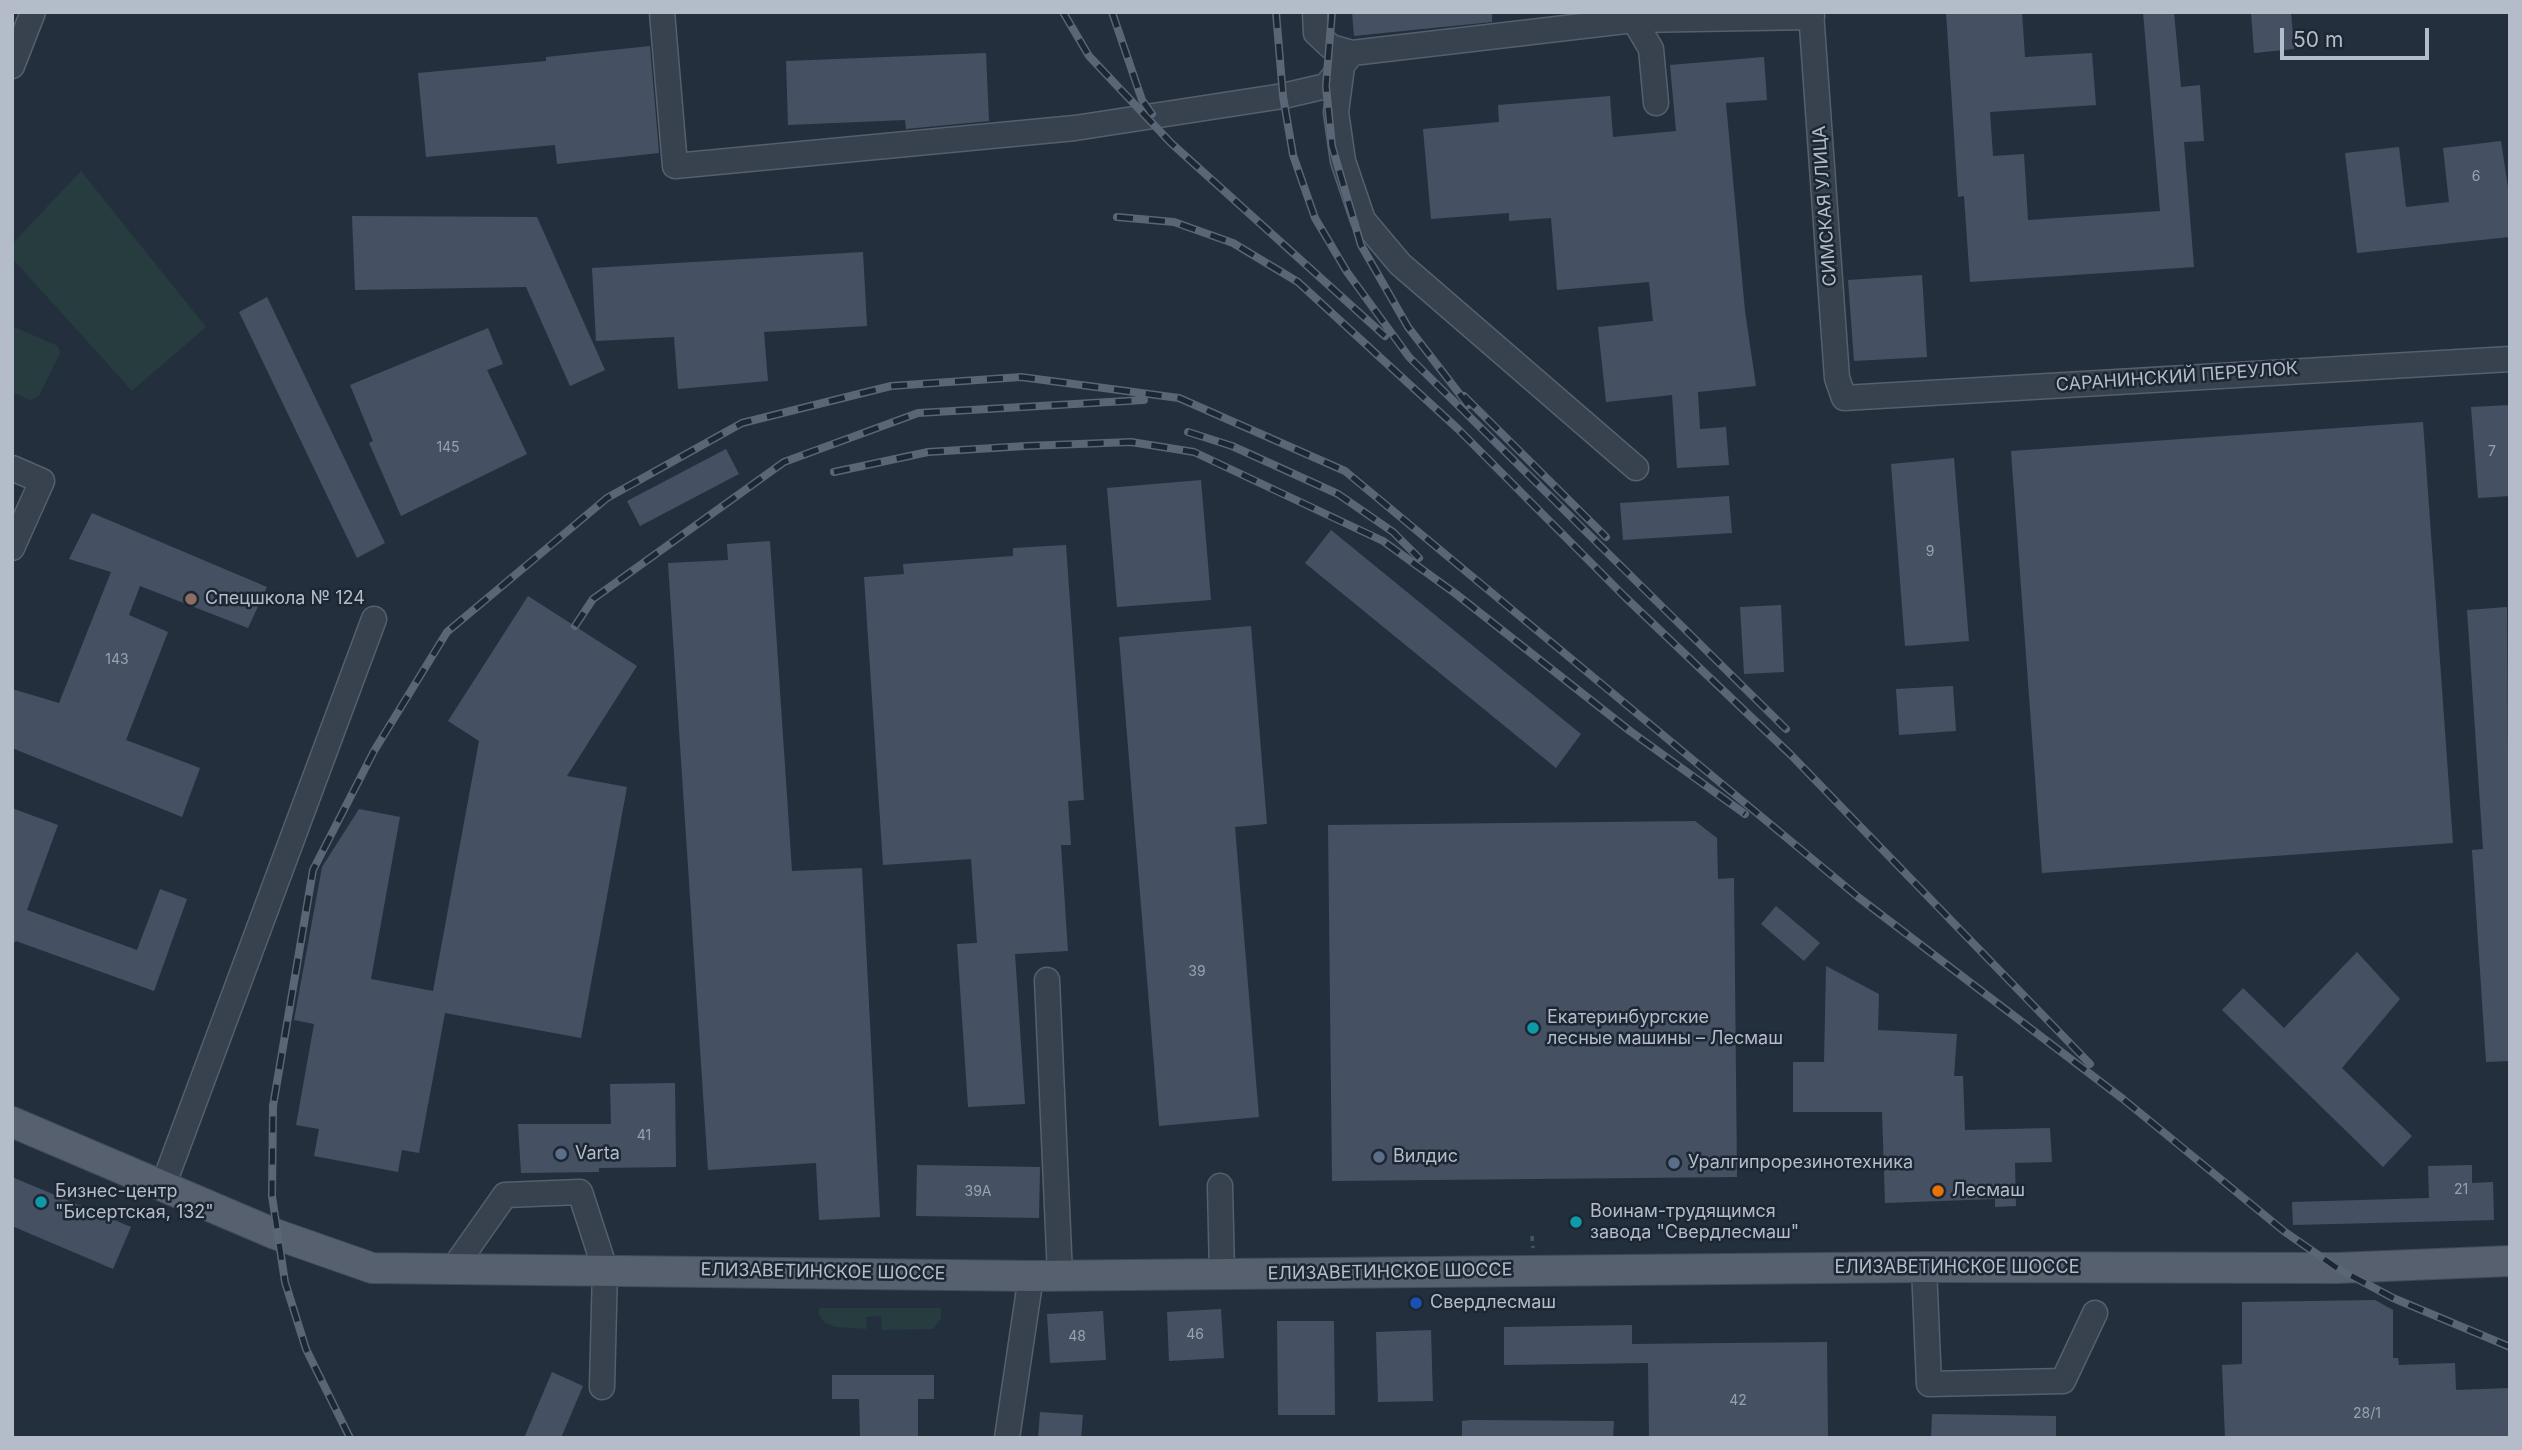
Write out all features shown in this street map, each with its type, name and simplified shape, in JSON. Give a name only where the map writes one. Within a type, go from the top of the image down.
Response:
[{"type":"main road","name":"ЕЛИЗАВЕТИНСКОЕ ШОССЕ","points":[[12,1122],[275,1234],[372,1268],[1046,1276],[1924,1267],[2337,1268],[2510,1261]]},
{"type":"street","points":[[12,66],[33,12]]},
{"type":"street","points":[[662,12],[675,166],[1075,128],[1326,86],[1347,60],[1634,16],[1811,15]]},
{"type":"street","points":[[1315,12],[1316,33],[1347,60]]},
{"type":"street","name":"СИМСКАЯ УЛИЦА","points":[[1811,15],[1837,377],[1844,398]]},
{"type":"street","points":[[1634,16],[1651,49],[1656,103]]},
{"type":"street","points":[[1347,60],[1336,112],[1343,162],[1363,220],[1399,264],[1636,468]]},
{"type":"street","name":"САРАНИНСКИЙ ПЕРЕУЛОК","points":[[1844,398],[2510,359]]},
{"type":"street","points":[[12,468],[42,481],[12,548]]},
{"type":"street","points":[[163,1186],[374,619]]},
{"type":"street","points":[[1007,1438],[1046,1276],[1047,980]]},
{"type":"street","points":[[1220,1186],[1222,1274]]},
{"type":"street","points":[[453,1269],[505,1195],[580,1192],[605,1269],[602,1387]]},
{"type":"street","points":[[1924,1267],[1929,1384],[2063,1381],[2095,1313]]},
{"type":"green space","points":[[81,171],[206,327],[132,391],[12,258],[12,244]]},
{"type":"green space","points":[[12,326],[58,346],[60,353],[39,396],[30,400],[12,392]]},
{"type":"green space","points":[[819,1308],[941,1308],[941,1319],[933,1329],[882,1330],[881,1316],[866,1317],[867,1329],[835,1327],[824,1322],[819,1315]]},
{"type":"building","points":[[1352,12],[1492,12],[1492,22],[1354,36]]},
{"type":"building","points":[[1946,12],[2022,12],[2025,57],[2092,53],[2096,105],[1990,112],[1993,156],[2024,154],[2028,220],[2160,211],[2143,12],[2174,12],[2181,87],[2200,85],[2204,141],[2184,142],[2194,267],[1970,282],[1964,196],[1958,197]]},
{"type":"building","points":[[2251,12],[2291,12],[2294,49],[2254,53]]},
{"type":"building","points":[[650,46],[659,153],[557,164],[555,145],[426,157],[418,73],[546,61],[546,57]]},
{"type":"building","points":[[986,53],[989,121],[906,129],[905,120],[788,125],[786,61]]},
{"type":"building","points":[[1764,57],[1767,100],[1726,103],[1745,311],[1756,386],[1698,392],[1700,429],[1726,427],[1729,465],[1677,468],[1672,395],[1606,402],[1598,327],[1653,321],[1649,282],[1557,290],[1551,218],[1509,221],[1509,213],[1431,219],[1423,129],[1499,122],[1498,105],[1610,96],[1613,137],[1676,131],[1670,65]]},
{"type":"building","points":[[2501,141],[2510,201],[2510,237],[2357,253],[2345,153],[2399,147],[2406,207],[2449,202],[2443,148]]},
{"type":"building","points":[[352,216],[537,217],[605,370],[570,386],[526,287],[355,290]]},
{"type":"building","points":[[863,252],[867,326],[764,332],[768,381],[678,389],[674,337],[596,341],[592,268]]},
{"type":"building","points":[[1922,275],[1927,357],[1854,361],[1848,280]]},
{"type":"building","points":[[267,297],[385,543],[357,558],[239,312]]},
{"type":"building","points":[[488,328],[503,364],[487,370],[527,454],[401,516],[369,443],[373,441],[350,385]]},
{"type":"building","points":[[2510,405],[2510,496],[2478,498],[2471,407]]},
{"type":"building","points":[[2423,422],[2453,843],[2042,873],[2011,451]]},
{"type":"building","points":[[726,449],[739,474],[640,526],[627,501]]},
{"type":"building","points":[[1954,458],[1969,641],[1905,646],[1891,464]]},
{"type":"building","points":[[1201,480],[1211,600],[1117,607],[1107,488]]},
{"type":"building","points":[[1729,496],[1732,533],[1623,540],[1620,503]]},
{"type":"building","points":[[92,513],[267,587],[248,628],[140,586],[129,615],[168,632],[126,740],[200,768],[182,817],[12,748],[12,689],[59,703],[111,572],[69,559]]},
{"type":"building","points":[[1331,530],[1581,734],[1556,768],[1305,563]]},
{"type":"building","points":[[770,541],[792,871],[862,868],[880,1217],[819,1220],[816,1163],[708,1170],[668,563],[728,560],[727,544]]},
{"type":"building","points":[[1066,545],[1084,800],[1068,801],[1071,845],[1061,845],[1068,951],[1015,954],[1025,1104],[968,1107],[957,944],[977,943],[971,859],[883,865],[864,577],[904,574],[903,564],[1013,556],[1013,548]]},
{"type":"building","points":[[528,596],[637,666],[567,776],[627,787],[581,1038],[445,1013],[419,1153],[402,1150],[398,1172],[314,1156],[319,1129],[296,1125],[314,1024],[294,1020],[322,867],[359,809],[400,817],[371,979],[433,991],[479,741],[448,721]]},
{"type":"building","points":[[1781,605],[1784,672],[1744,674],[1740,607]]},
{"type":"building","points":[[2507,607],[2510,1061],[2486,1062],[2472,850],[2483,849],[2467,610]]},
{"type":"building","points":[[1251,626],[1267,824],[1235,827],[1259,1117],[1159,1126],[1119,637]]},
{"type":"building","points":[[1953,686],[1956,731],[1899,735],[1896,689]]},
{"type":"building","points":[[12,808],[58,825],[27,910],[137,950],[160,889],[187,899],[154,991],[16,941],[12,945]]},
{"type":"building","name":"Екатеринбургские лесные машины – Лесмаш","points":[[1695,821],[1717,838],[1718,879],[1734,878],[1737,1177],[1332,1181],[1328,825]]},
{"type":"building","points":[[1776,906],[1820,943],[1804,961],[1761,924]]},
{"type":"building","points":[[2357,952],[2400,999],[2342,1068],[2412,1136],[2383,1167],[2222,1010],[2243,988],[2284,1028]]},
{"type":"building","points":[[1826,966],[1879,994],[1878,1030],[1957,1034],[1954,1076],[1963,1076],[1965,1130],[2050,1128],[2052,1162],[2015,1163],[2016,1206],[1995,1207],[1995,1199],[1885,1203],[1882,1112],[1793,1112],[1793,1062],[1824,1062]]},
{"type":"building","points":[[675,1083],[676,1167],[521,1173],[518,1124],[611,1124],[610,1084]]},
{"type":"building","points":[[917,1165],[1040,1167],[1039,1218],[916,1216]]},
{"type":"building","points":[[2472,1165],[2472,1183],[2493,1182],[2494,1220],[2293,1225],[2292,1202],[2429,1198],[2428,1166]]},
{"type":"building","name":"Бизнес-центр \"Бисертская, 132\"","points":[[12,1177],[131,1227],[113,1269],[12,1226]]},
{"type":"building","points":[[2375,1300],[2393,1310],[2393,1358],[2398,1358],[2399,1365],[2455,1363],[2456,1390],[2510,1388],[2510,1438],[2225,1438],[2222,1365],[2242,1364],[2242,1302]]},
{"type":"building","points":[[1221,1309],[1224,1358],[1169,1361],[1167,1312]]},
{"type":"building","points":[[1103,1311],[1106,1360],[1050,1363],[1047,1314]]},
{"type":"building","points":[[1277,1321],[1334,1321],[1335,1415],[1278,1415]]},
{"type":"building","points":[[1632,1325],[1632,1344],[1827,1342],[1828,1438],[1649,1438],[1648,1363],[1504,1365],[1504,1327]]},
{"type":"building","points":[[1431,1330],[1433,1401],[1378,1402],[1376,1332]]},
{"type":"building","points":[[552,1372],[583,1386],[561,1438],[524,1438]]},
{"type":"building","points":[[832,1375],[934,1375],[934,1399],[918,1399],[918,1438],[860,1438],[859,1399],[832,1399]]},
{"type":"building","points":[[1040,1412],[1083,1415],[1081,1438],[1038,1438]]},
{"type":"building","points":[[1932,1414],[2056,1416],[2056,1438],[1931,1438]]},
{"type":"building","points":[[1462,1421],[1614,1421],[1613,1438],[1462,1438]]},
{"type":"railway","points":[[1063,12],[1089,56],[1171,143],[1385,336]]},
{"type":"railway","points":[[1112,12],[1142,100],[1152,114]]},
{"type":"railway","points":[[1276,12],[1283,96],[1293,155],[1315,218],[1347,272],[1409,357],[1786,729]]},
{"type":"railway","points":[[1332,12],[1326,86],[1332,146],[1361,245],[1408,327],[1468,405]]},
{"type":"railway","points":[[1117,217],[1174,222],[1233,243],[1298,282],[1458,429],[1625,597],[1791,755],[2090,1064]]},
{"type":"railway","points":[[350,1438],[306,1349],[285,1282],[272,1196],[273,1106],[313,870],[374,751],[447,632],[607,498],[742,423],[891,386],[1021,377],[1179,398],[1345,471],[1858,897],[2123,1099],[2285,1232],[2337,1268],[2393,1298],[2510,1347]]},
{"type":"railway","points":[[1464,396],[1606,537]]},
{"type":"railway","points":[[575,626],[593,599],[784,462],[918,413],[1144,400]]},
{"type":"railway","points":[[1188,432],[1232,446],[1338,494],[1393,532],[1419,558]]},
{"type":"railway","points":[[834,472],[928,452],[1026,446],[1131,442],[1194,452],[1383,541],[1456,594],[1630,731],[1745,814]]},
{"type":"place","name":"Спецшкола № 124","points":[[191,599]]},
{"type":"place","name":"Екатеринбургские лесные машины – Лесмаш","points":[[1533,1028]]},
{"type":"place","name":"Varta","points":[[561,1154]]},
{"type":"place","name":"Вилдис","points":[[1379,1157]]},
{"type":"place","name":"Уралгипрорезинотехника","points":[[1674,1163]]},
{"type":"place","name":"Лесмаш","points":[[1938,1191]]},
{"type":"place","name":"Бизнес-центр \"Бисертская, 132\"","points":[[41,1202]]},
{"type":"place","name":"Воинам-трудящимся завода \"Свердлесмаш\"","points":[[1576,1222]]},
{"type":"place","name":"Свердлесмаш","points":[[1416,1303]]}]
